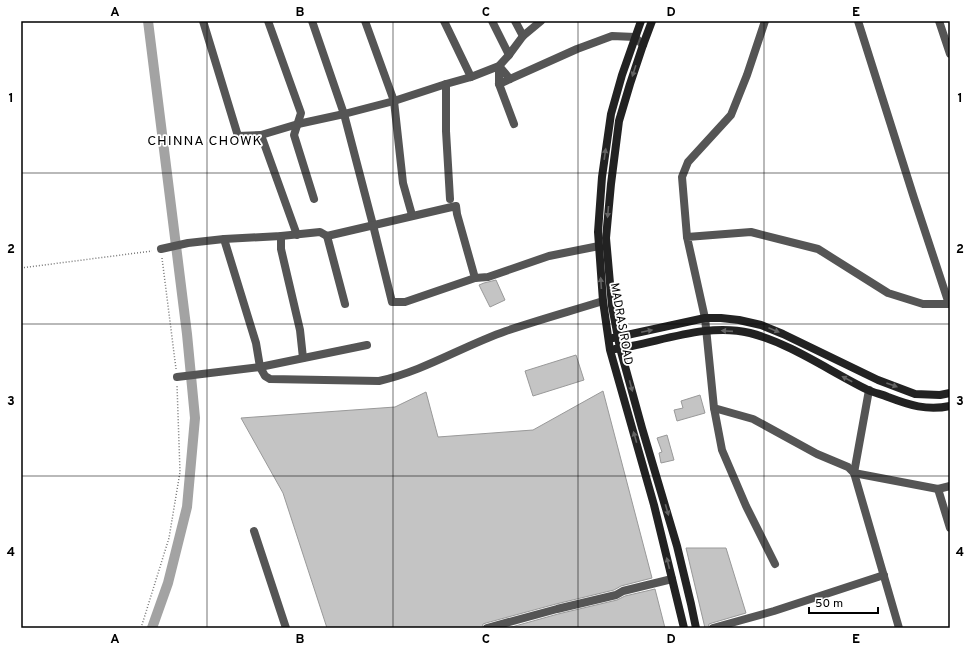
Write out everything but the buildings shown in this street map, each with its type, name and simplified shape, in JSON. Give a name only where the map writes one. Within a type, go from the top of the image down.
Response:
[{"type":"main road","name":"MADRAS ROAD","points":[[641,21],[622,75],[611,114],[602,177],[598,232],[603,301],[610,350],[654,506],[684,628]]},
{"type":"main road","points":[[652,21],[619,121],[606,238],[612,306],[620,348],[677,546],[696,628]]},
{"type":"main road","points":[[609,339],[705,318],[733,320],[761,325],[801,342],[878,380],[915,394],[950,393]]},
{"type":"main road","points":[[610,350],[707,330],[727,330],[750,333],[794,350],[869,390],[904,403],[920,407],[942,408],[950,406]]},
{"type":"street","points":[[203,21],[238,136],[261,135],[298,124],[344,114],[394,101],[471,77],[499,66],[523,36],[541,21]]},
{"type":"street","points":[[268,21],[301,113],[294,135],[314,199]]},
{"type":"street","points":[[312,21],[344,114],[392,302],[405,302],[475,278],[488,276],[549,256],[599,246]]},
{"type":"street","points":[[366,21],[394,101],[403,183],[412,215]]},
{"type":"street","points":[[444,21],[471,77]]},
{"type":"street","points":[[492,21],[509,55]]},
{"type":"street","points":[[516,21],[523,36]]},
{"type":"street","points":[[765,21],[731,115],[688,162],[682,177],[687,237],[707,330],[714,408],[722,450],[746,506],[775,564]]},
{"type":"street","points":[[687,237],[751,232],[818,249],[888,293],[923,304],[949,304],[858,21]]},
{"type":"street","points":[[939,21],[947,37],[950,54]]},
{"type":"street","points":[[499,84],[577,49],[612,36],[635,37],[643,45]]},
{"type":"street","points":[[499,66],[510,79]]},
{"type":"street","points":[[499,66],[499,84],[514,124]]},
{"type":"street","points":[[446,84],[446,132],[450,199]]},
{"type":"street","points":[[261,135],[297,235]]},
{"type":"street","points":[[161,250],[182,244],[224,239],[297,235],[320,232],[327,236],[412,215],[456,206],[475,278]]},
{"type":"street","points":[[282,236],[281,249],[300,330],[303,358]]},
{"type":"street","points":[[327,236],[345,304]]},
{"type":"street","points":[[224,239],[256,343],[260,367],[265,376],[270,379],[379,381],[394,378],[506,331],[603,301]]},
{"type":"street","points":[[177,377],[260,367],[367,345]]},
{"type":"street","points":[[869,390],[854,473],[899,628]]},
{"type":"street","points":[[714,408],[753,419],[817,454],[848,467],[854,473],[938,489],[950,486]]},
{"type":"street","points":[[938,489],[950,528]]},
{"type":"street","points":[[254,531],[286,628]]},
{"type":"street","points":[[713,628],[774,611],[884,574]]},
{"type":"street","points":[[487,628],[672,579]]},
{"type":"path","points":[[21,268],[161,250],[177,377],[180,472],[169,538],[141,628]]},
{"type":"waterway","points":[[148,21],[187,334],[195,418],[187,507],[168,583],[152,628]]},
{"type":"district","name":"CHINNA CHOWK","points":[[205,141]]}]
